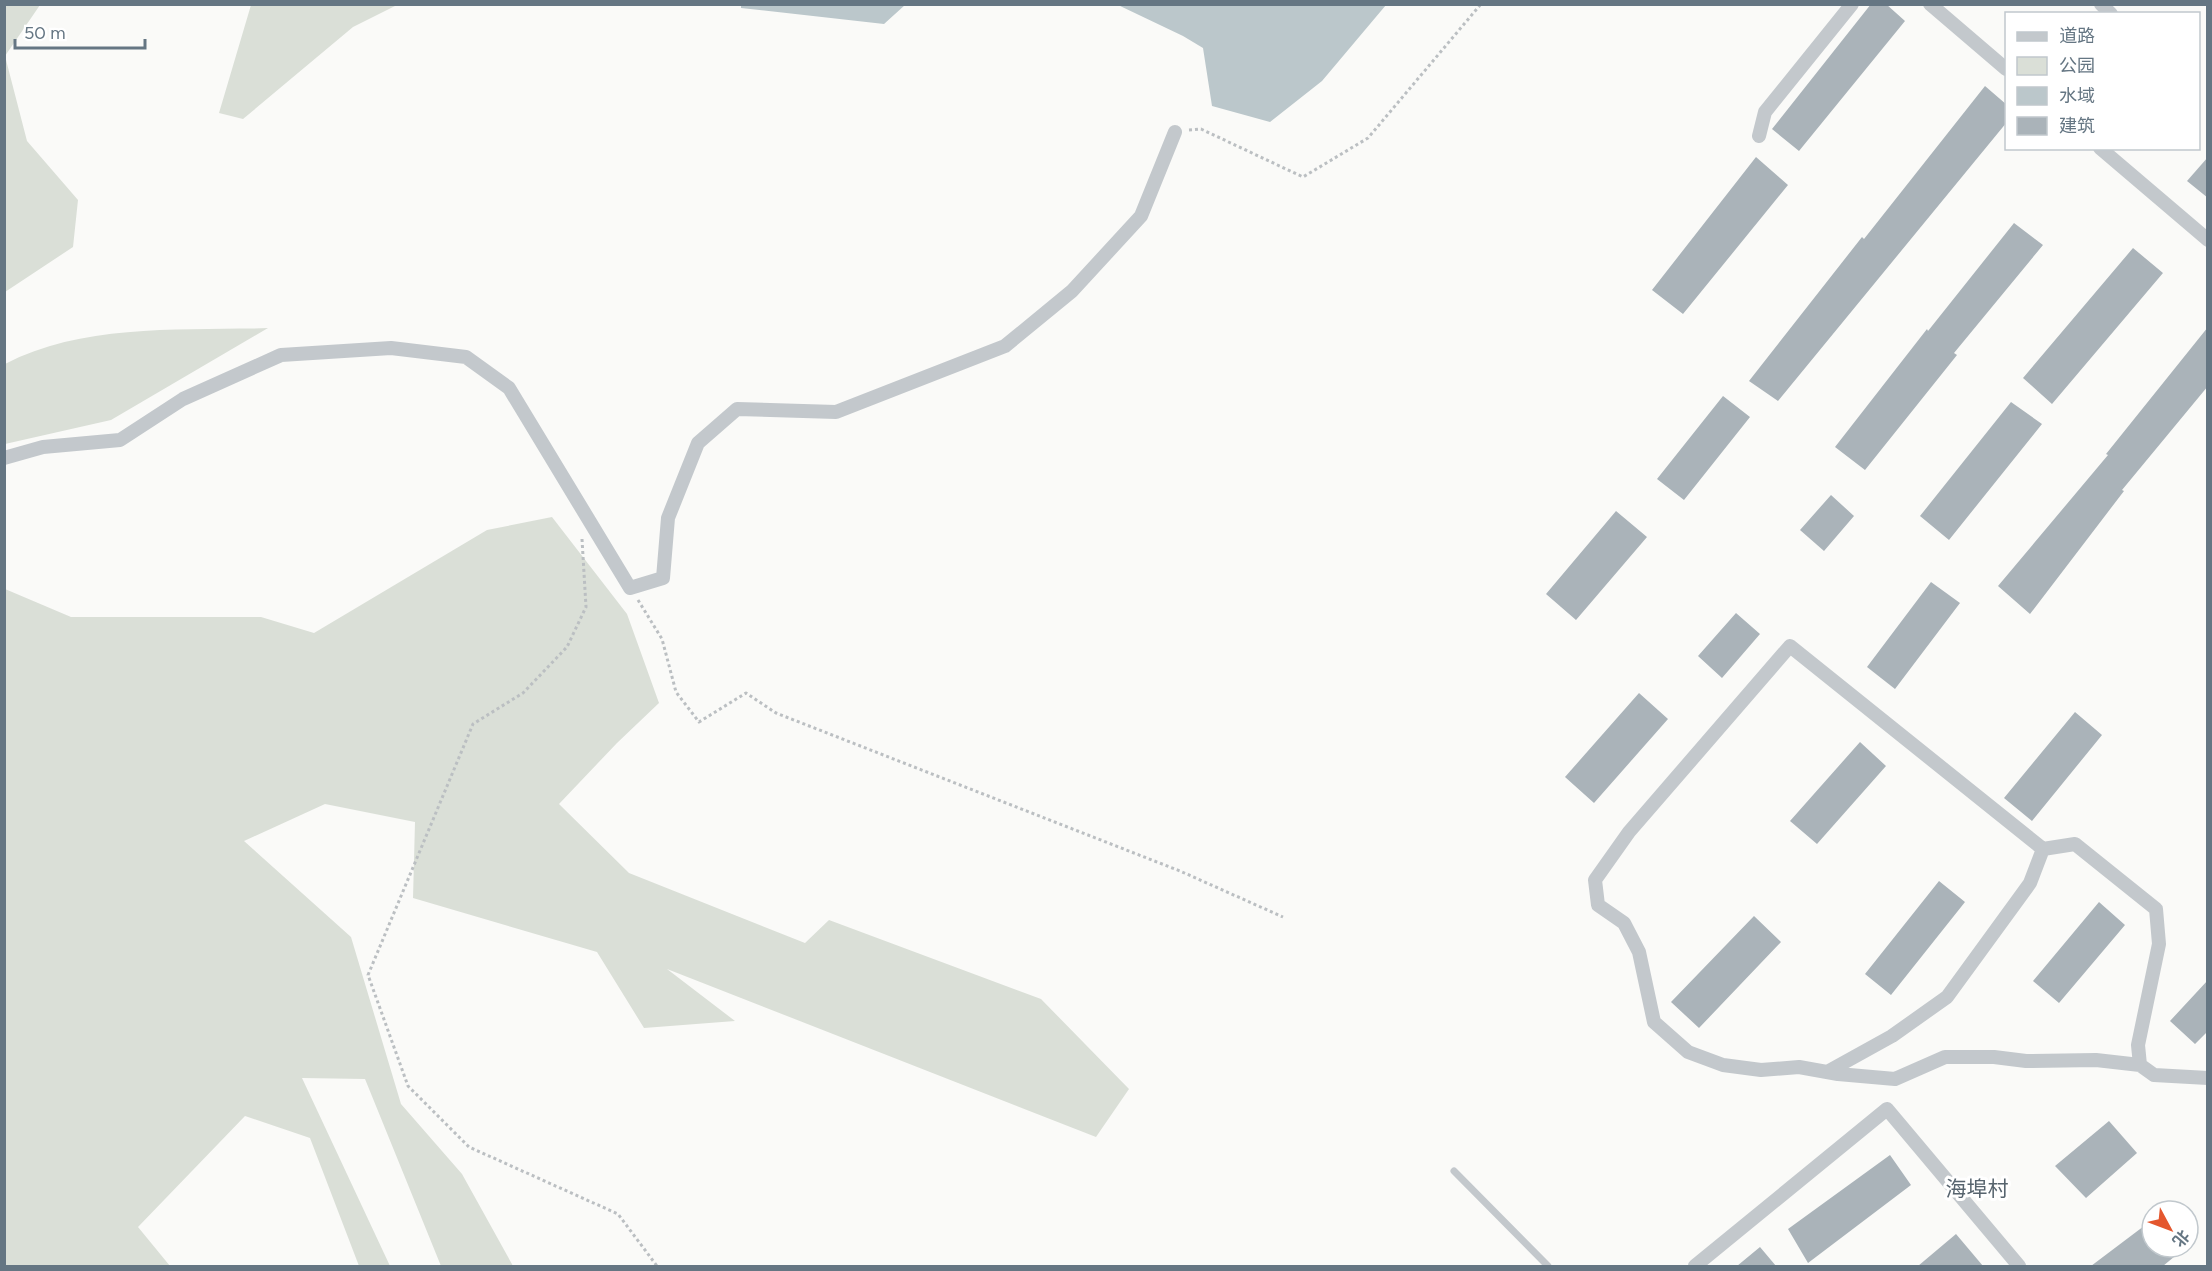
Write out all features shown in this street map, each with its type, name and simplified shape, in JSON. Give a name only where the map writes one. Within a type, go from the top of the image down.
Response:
[{"type":"street","points":[[1759,136],[1765,112],[1852,4]]},
{"type":"street","points":[[1930,4],[2005,67]]},
{"type":"street","points":[[4,458],[43,447],[120,440],[183,399],[281,355],[391,348],[465,357],[509,388],[630,588],[663,578],[668,518],[698,443],[737,409],[836,412],[1005,346],[1072,291],[1141,216],[1175,132]]},
{"type":"street","points":[[2102,150],[2208,240]]},
{"type":"street","points":[[2140,1065],[2138,1045],[2159,944],[2156,909],[2075,844],[2043,849],[1790,646],[1629,832],[1595,880],[1598,905],[1624,923],[1639,952],[1654,1022],[1688,1052],[1723,1065],[1761,1070],[1799,1066],[1827,1072],[1895,1079],[1945,1057],[1994,1057],[2026,1061],[2096,1060],[2140,1065],[2154,1075],[2208,1078]]},
{"type":"street","points":[[1827,1072],[1892,1036],[1947,997],[2030,884],[2043,849]]},
{"type":"street","points":[[1695,1266],[1887,1109],[2019,1266]]},
{"type":"lane","points":[[1454,1171],[1548,1266]]},
{"type":"path","points":[[1175,132],[1201,129],[1303,177],[1368,138],[1481,4]]},
{"type":"path","points":[[580,505],[586,607],[567,647],[523,693],[473,724],[368,975],[408,1086],[469,1147],[618,1214],[657,1266]]},
{"type":"path","points":[[630,588],[662,639],[676,692],[699,722],[746,693],[776,713],[1180,871],[1283,917]]},
{"type":"green space","points":[[5,4],[40,5],[5,56]]},
{"type":"green space","points":[[251,4],[397,5],[353,27],[243,119],[219,113]]},
{"type":"green space","points":[[5,56],[27,141],[78,200],[73,247],[5,292]]},
{"type":"green space","points":[[268,328],[111,420],[5,444],[5,364],[36,351],[100,335],[167,330]]},
{"type":"green space","points":[[552,517],[627,614],[659,703],[559,804],[629,873],[805,943],[829,920],[1041,999],[1129,1089],[1096,1137],[667,969],[735,1021],[644,1028],[597,952],[413,898],[415,822],[325,804],[244,841],[351,937],[401,1104],[462,1174],[513,1266],[441,1266],[365,1079],[302,1078],[390,1266],[359,1266],[310,1138],[245,1116],[138,1227],[170,1266],[5,1266],[5,589],[71,617],[261,617],[314,633],[487,530]]},
{"type":"water","points":[[741,4],[905,5],[884,24],[741,8]]},
{"type":"water","points":[[1118,5],[1386,5],[1322,81],[1270,122],[1212,106],[1203,48]]},
{"type":"building","points":[[1871,4],[1886,4],[1905,21],[1799,151],[1772,129]]},
{"type":"building","points":[[1985,86],[2005,103],[2005,124],[1778,401],[1749,381],[1862,237],[1864,239]]},
{"type":"building","points":[[1756,157],[1788,185],[1683,314],[1652,290]]},
{"type":"building","points":[[2208,157],[2208,198],[2187,181]]},
{"type":"building","points":[[2014,223],[2043,245],[1954,353],[1957,355],[1865,470],[1835,447]]},
{"type":"building","points":[[2133,248],[2163,273],[2052,404],[2023,378]]},
{"type":"building","points":[[2208,327],[2208,386],[2122,490],[2124,491],[2030,614],[1998,586],[2108,455],[2106,454]]},
{"type":"building","points":[[1723,396],[1750,417],[1684,500],[1657,479]]},
{"type":"building","points":[[2011,402],[2042,424],[1949,540],[1920,516]]},
{"type":"building","points":[[1831,495],[1854,516],[1824,551],[1800,530]]},
{"type":"building","points":[[1616,511],[1647,537],[1576,620],[1546,594]]},
{"type":"building","points":[[1931,582],[1960,603],[1895,689],[1867,667]]},
{"type":"building","points":[[1736,613],[1760,634],[1722,678],[1698,656]]},
{"type":"building","points":[[1639,693],[1668,719],[1594,803],[1565,777]]},
{"type":"building","points":[[2075,712],[2102,735],[2032,821],[2004,798]]},
{"type":"building","points":[[1860,742],[1886,766],[1817,844],[1790,821]]},
{"type":"building","points":[[1939,881],[1965,902],[1891,995],[1865,974]]},
{"type":"building","points":[[2099,902],[2125,925],[2059,1003],[2033,981]]},
{"type":"building","points":[[1754,916],[1781,942],[1699,1028],[1671,1002]]},
{"type":"building","points":[[2208,980],[2208,1031],[2195,1044],[2170,1021]]},
{"type":"building","points":[[2109,1121],[2137,1153],[2086,1198],[2055,1166]]},
{"type":"building","points":[[1890,1155],[1911,1185],[1808,1263],[1788,1229]]},
{"type":"building","points":[[2140,1229],[2140,1259],[2171,1259],[2163,1266],[2091,1266]]},
{"type":"building","points":[[1956,1234],[1983,1266],[1918,1266]]},
{"type":"building","points":[[1760,1247],[1776,1266],[1737,1266]]},
{"type":"district","name":"海埠村","points":[[1977,1188]]}]
